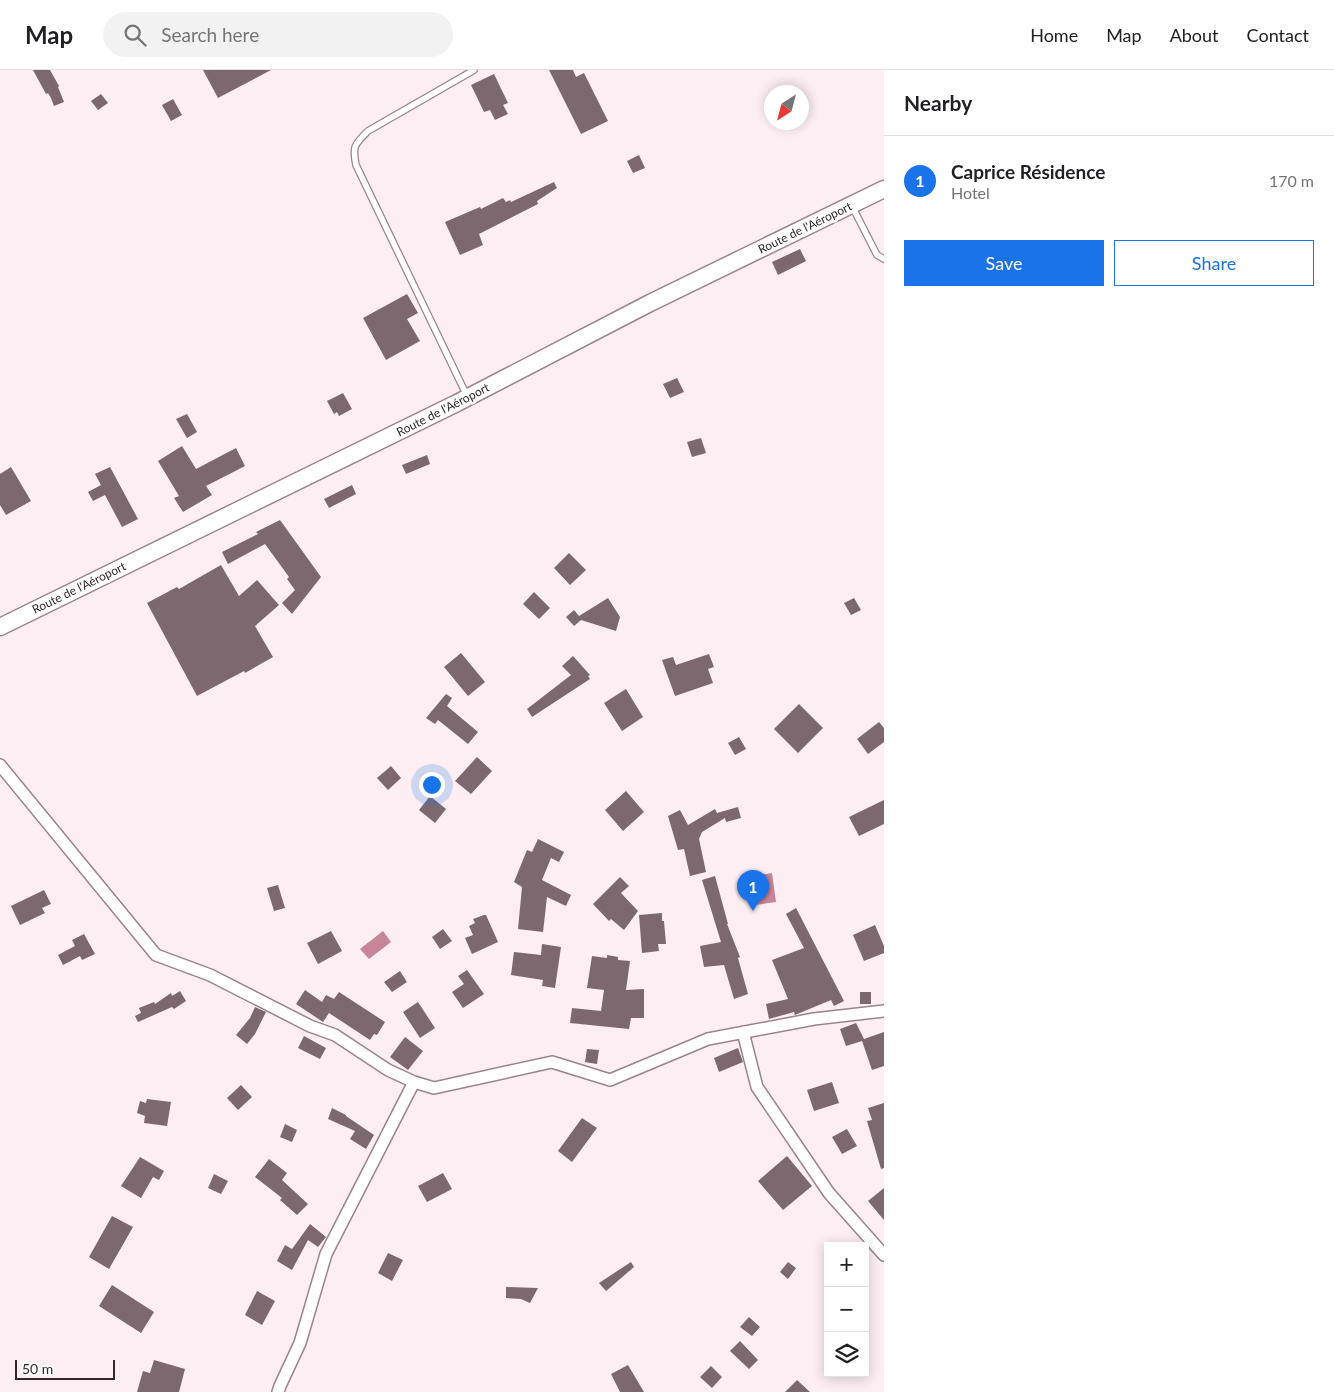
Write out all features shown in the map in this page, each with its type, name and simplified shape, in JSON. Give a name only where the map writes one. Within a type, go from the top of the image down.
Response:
[{"type":"main road","name":"Route de l'Aéroport","points":[[0,627],[467,398],[650,303],[884,189]]},
{"type":"street","points":[[0,765],[156,956],[210,975],[310,1026],[335,1035],[388,1070],[414,1082],[434,1088],[552,1062],[610,1080],[708,1038],[814,1018],[884,1011]]},
{"type":"street","points":[[744,1032],[757,1087],[830,1193],[884,1255]]},
{"type":"street","points":[[278,1392],[300,1343],[326,1254],[414,1082]]},
{"type":"lane","points":[[467,398],[356,165],[353,152],[356,144],[368,131],[474,70]]},
{"type":"lane","points":[[851,205],[877,255],[884,259]]},
{"type":"shaded area","points":[[772,873],[776,902],[756,905],[752,876]]},
{"type":"shaded area","points":[[383,931],[391,942],[369,959],[360,949]]},
{"type":"building","points":[[33,70],[50,70],[59,86],[64,102],[54,106]]},
{"type":"building","points":[[203,70],[271,70],[218,98]]},
{"type":"building","points":[[549,70],[573,70],[576,77],[584,73],[608,121],[581,134]]},
{"type":"building","points":[[494,74],[508,103],[503,105],[508,114],[495,120],[490,110],[484,112],[471,85]]},
{"type":"building","points":[[101,94],[108,103],[98,110],[91,101]]},
{"type":"building","points":[[173,99],[182,115],[171,121],[162,105]]},
{"type":"building","points":[[639,155],[645,168],[633,173],[627,161]]},
{"type":"building","points":[[554,182],[557,188],[537,201],[538,204],[479,234],[483,245],[460,255],[445,222],[480,207],[481,209],[503,198],[506,202],[510,200],[511,202]]},
{"type":"building","points":[[800,249],[806,261],[778,275],[772,262]]},
{"type":"building","points":[[407,294],[418,313],[407,319],[420,341],[386,360],[363,318]]},
{"type":"building","points":[[677,378],[684,392],[670,398],[663,384]]},
{"type":"building","points":[[343,393],[352,409],[339,416],[337,412],[334,414],[327,401]]},
{"type":"building","points":[[187,414],[197,432],[187,438],[176,419]]},
{"type":"building","points":[[701,438],[706,453],[692,457],[687,442]]},
{"type":"building","points":[[182,446],[196,469],[236,448],[245,466],[206,486],[212,495],[183,512],[174,498],[179,496],[158,461]]},
{"type":"building","points":[[427,455],[430,464],[406,474],[402,465]]},
{"type":"building","points":[[11,467],[31,501],[6,515],[0,505],[0,474]]},
{"type":"building","points":[[110,467],[138,519],[122,527],[105,495],[93,501],[88,492],[101,485],[95,474]]},
{"type":"building","points":[[352,485],[356,494],[329,508],[324,499]]},
{"type":"building","points":[[280,520],[321,577],[292,614],[282,603],[295,590],[287,579],[289,577],[265,544],[228,564],[222,552],[258,534],[256,532]]},
{"type":"building","points":[[569,553],[586,570],[570,585],[554,568]]},
{"type":"building","points":[[221,565],[239,596],[257,580],[279,605],[255,626],[273,657],[197,696],[147,603],[177,587],[179,589]]},
{"type":"building","points":[[534,592],[550,608],[539,619],[523,604]]},
{"type":"building","points":[[608,598],[620,617],[616,631],[581,620],[574,626],[566,617],[574,610],[579,616]]},
{"type":"building","points":[[854,598],[861,610],[851,615],[844,603]]},
{"type":"building","points":[[461,653],[485,682],[468,696],[444,667]]},
{"type":"building","points":[[709,654],[714,667],[708,669],[713,683],[675,696],[662,660],[673,657],[676,665]]},
{"type":"building","points":[[573,656],[590,675],[588,676],[590,679],[532,717],[527,709],[571,675],[562,666]]},
{"type":"building","points":[[626,689],[643,717],[622,731],[604,703]]},
{"type":"building","points":[[446,694],[452,698],[447,706],[478,732],[468,744],[438,720],[435,724],[426,718]]},
{"type":"building","points":[[799,704],[823,728],[798,753],[774,729]]},
{"type":"building","points":[[879,722],[884,728],[884,742],[868,754],[857,739]]},
{"type":"building","points":[[739,737],[746,749],[735,755],[728,743]]},
{"type":"building","points":[[477,757],[492,771],[471,794],[455,781]]},
{"type":"building","points":[[391,766],[401,778],[388,790],[377,778]]},
{"type":"building","points":[[626,791],[644,812],[623,831],[605,810]]},
{"type":"building","points":[[430,796],[446,809],[435,823],[419,810]]},
{"type":"building","points":[[884,800],[884,824],[859,836],[849,817]]},
{"type":"building","points":[[738,807],[741,818],[726,822],[725,818],[702,832],[699,839],[706,872],[690,876],[684,849],[678,850],[668,816],[680,810],[688,825],[715,809],[717,813]]},
{"type":"building","points":[[538,839],[564,852],[559,862],[551,858],[542,880],[571,895],[566,906],[547,897],[543,932],[518,929],[522,887],[514,882],[527,850],[532,852]]},
{"type":"building","points":[[715,876],[727,924],[740,957],[738,958],[748,994],[734,999],[724,965],[704,967],[700,946],[721,942],[702,880]]},
{"type":"building","points":[[620,877],[629,886],[621,893],[638,911],[624,930],[611,919],[609,921],[593,904]]},
{"type":"building","points":[[278,885],[285,908],[274,911],[267,888]]},
{"type":"building","points":[[44,890],[51,904],[42,908],[45,913],[20,925],[11,906]]},
{"type":"building","points":[[796,908],[844,1001],[834,1006],[831,1000],[795,1015],[794,1012],[769,1019],[766,1004],[788,999],[772,960],[804,948],[786,914]]},
{"type":"building","points":[[662,913],[666,944],[658,944],[659,951],[642,953],[639,915]]},
{"type":"building","points":[[486,915],[498,942],[472,954],[465,938],[473,935],[469,926],[475,923],[473,919]]},
{"type":"building","points":[[875,925],[884,946],[884,953],[864,961],[853,935]]},
{"type":"building","points":[[443,929],[452,941],[440,949],[432,937]]},
{"type":"building","points":[[331,931],[342,951],[318,964],[307,943]]},
{"type":"building","points":[[84,934],[95,954],[82,960],[80,956],[63,965],[58,955],[75,946],[72,940]]},
{"type":"building","points":[[542,944],[561,947],[555,988],[542,986],[543,980],[511,975],[514,952],[541,955]]},
{"type":"building","points":[[607,955],[618,957],[618,960],[630,961],[626,990],[644,989],[644,1018],[631,1018],[629,1029],[570,1023],[572,1008],[601,1011],[604,990],[587,988],[592,956],[607,958]]},
{"type":"building","points":[[467,970],[484,994],[463,1008],[452,992],[464,984],[458,976]]},
{"type":"building","points":[[400,971],[407,982],[392,992],[384,982]]},
{"type":"building","points":[[305,990],[322,1002],[326,995],[334,999],[339,992],[385,1022],[377,1035],[374,1034],[370,1040],[329,1013],[323,1022],[296,1004]]},
{"type":"building","points":[[180,991],[186,1001],[174,1009],[172,1007],[138,1022],[135,1016],[141,1013],[139,1008],[154,1002],[155,1004],[171,993],[172,996]]},
{"type":"building","points":[[860,992],[871,992],[871,1004],[860,1004]]},
{"type":"building","points":[[418,1002],[435,1028],[420,1038],[403,1012]]},
{"type":"building","points":[[255,1007],[266,1012],[255,1034],[247,1044],[236,1035],[250,1018]]},
{"type":"building","points":[[856,1023],[864,1039],[884,1032],[884,1066],[872,1070],[862,1041],[846,1046],[840,1029]]},
{"type":"building","points":[[304,1036],[326,1048],[320,1059],[298,1048]]},
{"type":"building","points":[[405,1037],[423,1051],[408,1070],[390,1057]]},
{"type":"building","points":[[738,1048],[743,1062],[719,1072],[714,1058]]},
{"type":"building","points":[[587,1049],[599,1050],[597,1064],[585,1062]]},
{"type":"building","points":[[832,1082],[839,1103],[814,1111],[807,1090]]},
{"type":"building","points":[[241,1085],[252,1097],[238,1110],[227,1098]]},
{"type":"building","points":[[147,1099],[171,1102],[167,1126],[144,1123],[145,1116],[137,1113],[140,1101],[146,1103]]},
{"type":"building","points":[[884,1103],[884,1168],[881,1169],[867,1121],[872,1120],[868,1108]]},
{"type":"building","points":[[332,1108],[346,1115],[374,1135],[366,1149],[350,1139],[355,1131],[328,1119]]},
{"type":"building","points":[[582,1118],[597,1128],[572,1162],[558,1151]]},
{"type":"building","points":[[285,1124],[297,1130],[292,1142],[280,1137]]},
{"type":"building","points":[[847,1129],[857,1146],[842,1154],[832,1137]]},
{"type":"building","points":[[787,1156],[812,1186],[783,1210],[758,1181]]},
{"type":"building","points":[[140,1157],[164,1171],[159,1180],[153,1177],[141,1198],[121,1186]]},
{"type":"building","points":[[269,1159],[287,1173],[282,1180],[308,1204],[297,1215],[280,1200],[282,1198],[255,1177]]},
{"type":"building","points":[[443,1173],[452,1189],[427,1202],[418,1186]]},
{"type":"building","points":[[214,1174],[228,1181],[221,1194],[208,1188]]},
{"type":"building","points":[[884,1188],[884,1220],[868,1201]]},
{"type":"building","points":[[112,1216],[133,1227],[109,1269],[89,1257]]},
{"type":"building","points":[[310,1224],[326,1237],[318,1247],[308,1240],[292,1270],[277,1261],[285,1245],[292,1249]]},
{"type":"building","points":[[388,1253],[403,1260],[392,1281],[378,1273]]},
{"type":"building","points":[[631,1262],[634,1267],[606,1291],[599,1283]]},
{"type":"building","points":[[788,1262],[796,1268],[788,1279],[780,1272]]},
{"type":"building","points":[[112,1285],[154,1312],[141,1333],[99,1306]]},
{"type":"building","points":[[506,1287],[538,1288],[530,1303],[521,1299],[506,1298]]},
{"type":"building","points":[[257,1291],[275,1301],[262,1325],[245,1315]]},
{"type":"building","points":[[749,1317],[760,1327],[752,1336],[740,1327]]},
{"type":"building","points":[[740,1341],[758,1360],[749,1369],[730,1351]]},
{"type":"building","points":[[154,1360],[185,1369],[179,1392],[137,1392],[143,1371],[150,1373]]},
{"type":"building","points":[[628,1365],[644,1392],[620,1392],[611,1374]]},
{"type":"building","points":[[711,1366],[722,1377],[712,1388],[700,1377]]},
{"type":"building","points":[[797,1380],[810,1392],[785,1392]]},
{"type":"place","name":"Caprice Résidence","points":[[753,911]]}]
